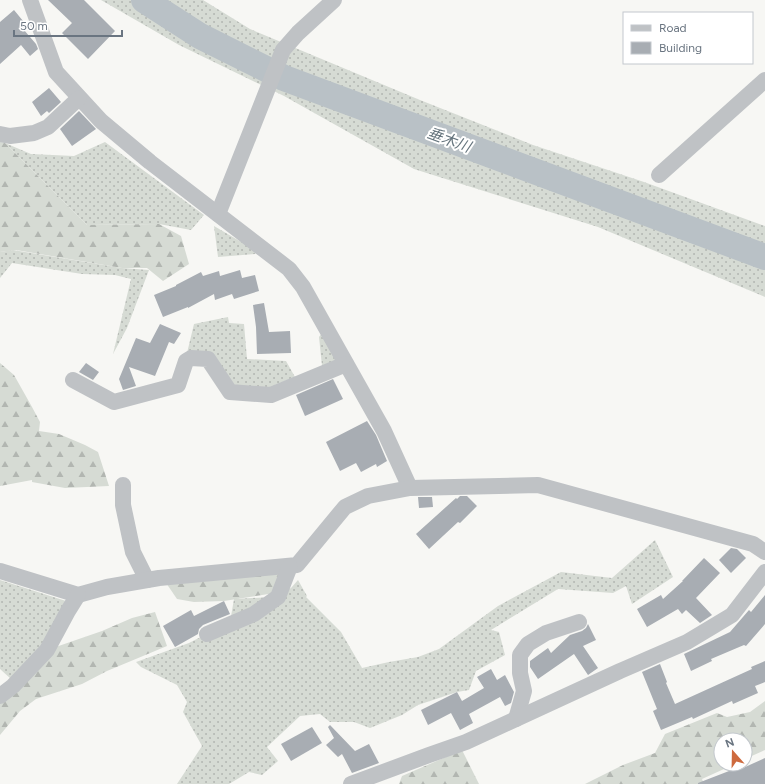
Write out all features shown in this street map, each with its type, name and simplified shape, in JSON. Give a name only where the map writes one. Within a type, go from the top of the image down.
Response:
[{"type":"street","points":[[30,0],[56,72],[101,121],[150,162],[289,269],[303,287],[384,431],[410,488]]},
{"type":"street","points":[[218,214],[283,50],[298,33],[334,0]]},
{"type":"street","points":[[659,175],[765,80]]},
{"type":"street","points":[[0,134],[10,136],[34,133],[48,126],[80,98]]},
{"type":"street","points":[[73,380],[114,402],[178,385],[186,361],[192,358],[208,359],[230,392],[271,395],[346,364]]},
{"type":"street","points":[[123,485],[123,505],[133,552],[147,580]]},
{"type":"street","points":[[0,571],[78,595],[107,587],[159,578],[297,565],[345,507],[368,496],[410,488],[538,485],[753,544],[765,552]]},
{"type":"street","points":[[207,634],[254,614],[278,597],[290,566]]},
{"type":"street","points":[[351,784],[466,742],[620,670],[687,642],[732,615],[765,572]]},
{"type":"street","points":[[0,696],[13,686],[47,650],[78,595]]},
{"type":"street","points":[[516,719],[524,691],[520,673],[520,655],[528,644],[546,633],[579,622]]},
{"type":"green space","points":[[101,0],[203,0],[250,29],[420,100],[533,145],[644,182],[765,226],[765,297],[598,227],[414,169],[284,96],[179,45]]},
{"type":"green space","points":[[0,142],[5,143],[87,225],[159,224],[181,236],[189,264],[163,281],[147,268],[122,268],[16,250],[0,252]]},
{"type":"green space","points":[[105,142],[204,215],[191,230],[159,224],[87,225],[5,143],[31,154],[74,156]]},
{"type":"green space","points":[[214,226],[257,251],[255,254],[218,257]]},
{"type":"green space","points":[[13,250],[122,268],[149,270],[127,328],[113,354],[131,279],[115,275],[82,274],[12,263],[0,278],[0,252]]},
{"type":"green space","points":[[228,317],[229,323],[244,324],[247,359],[286,361],[295,377],[265,389],[230,392],[212,355],[187,353],[194,324]]},
{"type":"green space","points":[[322,333],[341,361],[322,366],[319,337]]},
{"type":"green space","points":[[0,363],[14,375],[40,422],[39,431],[59,434],[98,452],[109,486],[65,488],[32,482],[32,480],[0,486]]},
{"type":"green space","points":[[655,540],[673,577],[632,604],[626,586],[613,593],[558,589],[491,630],[499,632],[505,655],[476,671],[469,690],[457,692],[418,705],[402,715],[370,728],[354,722],[330,722],[320,714],[300,716],[267,747],[278,761],[262,775],[249,772],[229,784],[177,784],[202,746],[183,712],[187,702],[177,685],[141,667],[136,662],[189,643],[230,622],[234,599],[273,597],[291,588],[298,580],[307,596],[306,597],[341,632],[362,668],[418,657],[439,649],[498,606],[561,572],[612,578]]},
{"type":"green space","points":[[280,573],[275,593],[224,601],[194,602],[177,599],[162,577]]},
{"type":"green space","points":[[0,580],[66,601],[56,632],[11,679],[0,669]]},
{"type":"green space","points":[[155,612],[167,646],[107,671],[82,684],[36,699],[20,711],[0,735],[0,697],[47,650],[102,631],[132,618]]},
{"type":"green space","points":[[765,701],[765,750],[753,755],[753,732],[713,732],[713,772],[717,772],[702,779],[704,784],[585,784],[623,765],[655,753],[665,734],[717,713],[727,717],[750,712]]},
{"type":"green space","points":[[462,750],[479,784],[399,784],[402,776]]},
{"type":"building","points":[[48,0],[84,0],[115,31],[88,59],[62,33],[72,23]]},
{"type":"building","points":[[14,10],[28,27],[24,30],[36,44],[38,49],[30,56],[21,45],[0,64],[0,22]]},
{"type":"building","points":[[49,88],[61,102],[49,113],[47,111],[41,116],[32,102]]},
{"type":"building","points":[[79,111],[96,129],[72,146],[60,129]]},
{"type":"building","points":[[240,270],[242,278],[255,275],[259,291],[234,299],[232,294],[215,300],[214,294],[188,308],[163,317],[154,295],[176,286],[201,272],[203,276],[219,271],[220,276]]},
{"type":"building","points":[[264,303],[269,332],[290,331],[291,353],[257,354],[256,327],[253,305]]},
{"type":"building","points":[[160,324],[181,333],[174,344],[169,342],[155,376],[129,367],[136,386],[123,390],[119,379],[136,338],[150,343]]},
{"type":"building","points":[[86,363],[99,372],[93,380],[79,372]]},
{"type":"building","points":[[333,379],[343,399],[305,416],[296,395]]},
{"type":"building","points":[[367,421],[376,435],[387,461],[377,467],[376,464],[361,472],[356,463],[340,471],[326,442]]},
{"type":"building","points":[[460,496],[467,496],[477,506],[460,523],[458,522],[429,549],[416,534]]},
{"type":"building","points":[[418,497],[432,497],[433,507],[419,508]]},
{"type":"building","points":[[731,548],[737,549],[746,558],[731,573],[719,560]]},
{"type":"building","points":[[704,558],[720,573],[696,598],[712,615],[700,623],[686,610],[682,614],[678,609],[647,627],[637,609],[661,595],[663,599],[683,581]]},
{"type":"building","points":[[765,595],[765,624],[746,646],[744,645],[711,659],[712,661],[691,671],[684,654],[730,632],[749,610],[751,612]]},
{"type":"building","points":[[224,601],[230,614],[203,625],[199,629],[198,634],[175,647],[163,626],[191,610],[194,616]]},
{"type":"building","points":[[588,624],[596,640],[583,646],[598,668],[588,675],[574,654],[538,679],[530,667],[530,661],[548,648],[551,653],[570,635],[582,631]]},
{"type":"building","points":[[765,661],[765,682],[755,686],[758,693],[733,704],[732,701],[693,719],[692,717],[661,730],[653,711],[657,709],[642,672],[660,664],[675,704],[752,669],[751,667]]},
{"type":"building","points":[[491,669],[497,680],[505,675],[514,692],[511,703],[505,706],[500,697],[469,714],[473,723],[460,730],[451,713],[428,725],[421,710],[457,692],[462,701],[484,688],[477,677]]},
{"type":"building","points":[[330,725],[355,751],[369,744],[379,763],[352,773],[342,754],[338,757],[326,745],[334,738],[328,727]]},
{"type":"building","points":[[312,727],[322,743],[291,761],[281,744]]},
{"type":"building","points":[[765,758],[765,784],[698,784],[726,772],[753,772],[753,763]]},
{"type":"waterway","name":"垂木川","points":[[144,0],[200,36],[284,78],[765,257]]}]
